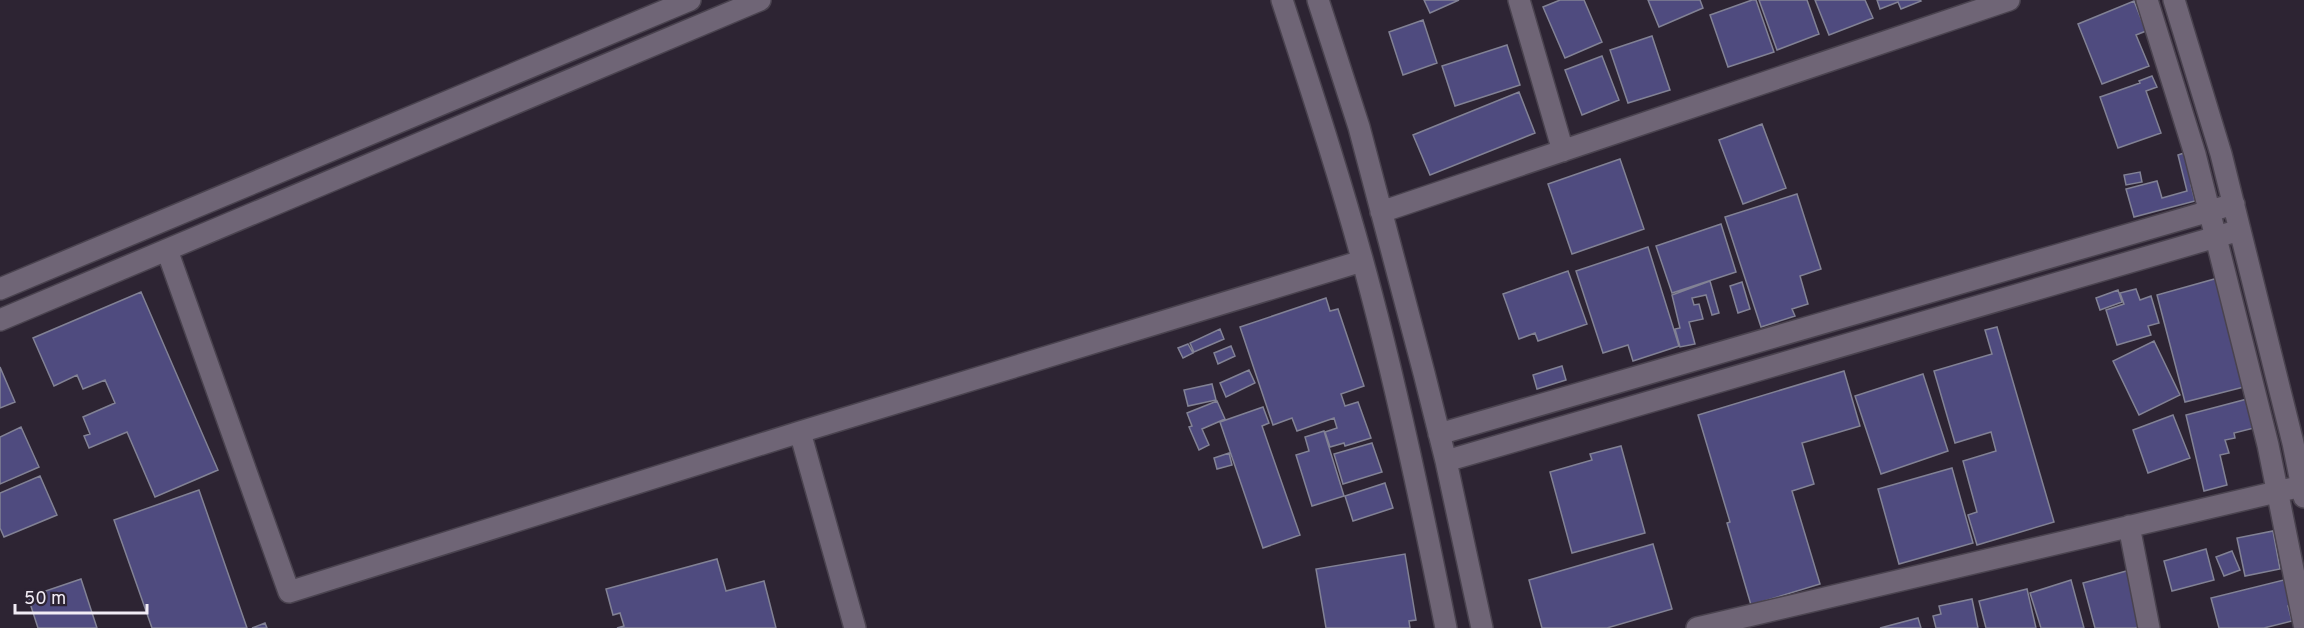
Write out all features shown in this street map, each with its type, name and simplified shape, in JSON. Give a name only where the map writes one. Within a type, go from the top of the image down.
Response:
[{"type":"street","points":[[0,289],[690,0]]},
{"type":"street","points":[[0,320],[760,0]]},
{"type":"street","points":[[1282,0],[1326,135],[1362,261],[1415,472],[1446,628]]},
{"type":"street","points":[[1318,0],[1359,127],[1446,461],[1482,628]]},
{"type":"street","points":[[1520,0],[1563,151]]},
{"type":"street","points":[[1381,212],[1985,4],[2008,0]]},
{"type":"street","points":[[2147,0],[2195,154],[2216,237],[2278,491],[2304,624]]},
{"type":"street","points":[[1697,628],[2278,491],[2303,492],[2296,421],[2240,230],[2221,154],[2174,0]]},
{"type":"street","points":[[1439,434],[2234,204]]},
{"type":"street","points":[[1446,461],[2240,230]]},
{"type":"street","points":[[167,250],[289,592],[800,432],[1362,261]]},
{"type":"street","points":[[800,432],[855,628]]},
{"type":"street","points":[[2129,526],[2149,628]]},
{"type":"building","points":[[1424,0],[1459,0],[1430,13]]},
{"type":"building","points":[[1560,0],[1584,0],[1602,42],[1565,58],[1543,7]]},
{"type":"building","points":[[1648,0],[1700,0],[1703,8],[1659,27]]},
{"type":"building","points":[[1756,0],[1774,52],[1728,67],[1710,15]]},
{"type":"building","points":[[1759,0],[1807,0],[1819,34],[1777,50]]},
{"type":"building","points":[[1815,0],[1865,0],[1873,18],[1829,35]]},
{"type":"building","points":[[1877,0],[1921,1],[1901,9],[1898,2],[1880,9]]},
{"type":"building","points":[[2134,1],[2146,31],[2136,35],[2149,66],[2102,84],[2078,24]]},
{"type":"building","points":[[1423,20],[1437,63],[1403,75],[1389,32]]},
{"type":"building","points":[[1652,36],[1670,90],[1628,103],[1610,50]]},
{"type":"building","points":[[1507,45],[1520,85],[1455,106],[1442,66]]},
{"type":"building","points":[[1602,56],[1619,100],[1582,115],[1565,70]]},
{"type":"building","points":[[2152,76],[2157,87],[2146,91],[2161,133],[2118,148],[2100,97],[2140,83],[2139,81]]},
{"type":"building","points":[[1519,92],[1535,133],[1430,175],[1413,135]]},
{"type":"building","points":[[1762,124],[1786,188],[1743,204],[1719,140]]},
{"type":"building","points":[[2184,153],[2200,184],[2191,185],[2195,201],[2134,217],[2126,189],[2157,181],[2162,198],[2187,191],[2178,155]]},
{"type":"building","points":[[1620,159],[1644,229],[1572,254],[1548,184]]},
{"type":"building","points":[[2140,172],[2142,182],[2126,185],[2124,175]]},
{"type":"building","points":[[1797,194],[1821,269],[1800,276],[1808,304],[1792,309],[1795,316],[1761,327],[1725,217]]},
{"type":"building","points":[[1721,224],[1736,272],[1672,293],[1656,246]]},
{"type":"building","points":[[1648,247],[1679,346],[1633,361],[1628,345],[1603,353],[1576,271]]},
{"type":"building","points":[[1568,271],[1587,324],[1538,341],[1535,333],[1519,339],[1503,294]]},
{"type":"building","points":[[2218,278],[2248,386],[2185,402],[2157,295]]},
{"type":"building","points":[[1710,281],[1719,313],[1712,315],[1706,295],[1692,298],[1694,305],[1699,304],[1703,319],[1689,322],[1695,344],[1680,347],[1675,329],[1680,328],[1672,295]]},
{"type":"building","points":[[1742,282],[1750,309],[1738,313],[1730,286]]},
{"type":"building","points":[[2136,289],[2140,300],[2151,296],[2159,323],[2148,326],[2151,335],[2117,345],[2106,310],[2124,304],[2120,293]]},
{"type":"building","points":[[2118,290],[2122,302],[2100,310],[2096,298]]},
{"type":"building","points":[[141,292],[218,470],[155,497],[127,432],[89,448],[84,436],[90,434],[83,417],[115,403],[105,380],[83,389],[77,375],[54,386],[33,338]]},
{"type":"building","points":[[1326,298],[1330,311],[1338,309],[1364,386],[1341,394],[1345,406],[1358,402],[1371,438],[1345,446],[1344,443],[1330,447],[1325,432],[1337,428],[1334,418],[1297,431],[1292,418],[1273,425],[1240,327]]},
{"type":"building","points":[[1997,327],[2054,522],[1977,545],[1968,515],[1977,512],[1963,461],[1996,451],[1991,432],[1955,443],[1934,371],[1992,354],[1985,330]]},
{"type":"building","points":[[1220,329],[1224,339],[1194,352],[1190,343]]},
{"type":"building","points":[[2154,341],[2180,395],[2139,415],[2113,361]]},
{"type":"building","points":[[1188,344],[1193,353],[1183,358],[1178,348]]},
{"type":"building","points":[[1231,346],[1235,356],[1218,364],[1214,353]]},
{"type":"building","points":[[1562,366],[1566,380],[1537,389],[1533,375]]},
{"type":"building","points":[[0,367],[15,402],[0,408]]},
{"type":"building","points":[[1249,370],[1255,383],[1226,397],[1220,383]]},
{"type":"building","points":[[1844,371],[1860,426],[1802,443],[1814,484],[1792,491],[1820,584],[1751,605],[1727,523],[1730,522],[1698,415]]},
{"type":"building","points":[[1923,374],[1948,451],[1881,474],[1855,396]]},
{"type":"building","points":[[1212,384],[1216,400],[1188,406],[1184,390]]},
{"type":"building","points":[[2251,398],[2258,427],[2234,433],[2235,438],[2225,440],[2229,453],[2220,455],[2227,485],[2204,491],[2186,415]]},
{"type":"building","points":[[1217,401],[1225,419],[1202,429],[1209,445],[1199,450],[1189,427],[1192,426],[1187,413]]},
{"type":"building","points":[[1263,407],[1269,423],[1262,426],[1300,535],[1263,548],[1220,422]]},
{"type":"building","points":[[2173,415],[2190,458],[2148,473],[2133,430]]},
{"type":"building","points":[[21,427],[39,467],[0,484],[0,437]]},
{"type":"building","points":[[1324,431],[1344,496],[1312,506],[1296,455],[1309,451],[1305,437]]},
{"type":"building","points":[[1372,443],[1382,472],[1343,484],[1334,454]]},
{"type":"building","points":[[1621,446],[1645,533],[1572,553],[1550,472],[1592,460],[1590,454]]},
{"type":"building","points":[[1229,453],[1232,465],[1217,469],[1214,458]]},
{"type":"building","points":[[1952,468],[1973,543],[1899,564],[1878,489]]},
{"type":"building","points":[[40,476],[57,515],[4,537],[0,528],[0,493]]},
{"type":"building","points":[[1385,483],[1393,508],[1353,521],[1345,496]]},
{"type":"building","points":[[199,490],[247,628],[152,628],[114,520]]},
{"type":"building","points":[[2273,531],[2280,569],[2245,576],[2237,538]]},
{"type":"building","points":[[1653,544],[1672,609],[1607,628],[1542,628],[1529,580]]},
{"type":"building","points":[[2206,549],[2214,580],[2172,591],[2164,561]]},
{"type":"building","points":[[2232,551],[2240,570],[2224,576],[2216,557]]},
{"type":"building","points":[[1405,554],[1416,620],[1409,621],[1410,628],[1326,628],[1316,569]]},
{"type":"building","points":[[717,559],[726,591],[764,581],[776,628],[617,628],[624,626],[620,613],[613,615],[606,589]]},
{"type":"building","points":[[2130,570],[2144,626],[2095,628],[2083,583]]},
{"type":"building","points":[[81,579],[97,628],[38,628],[28,597]]},
{"type":"building","points":[[2288,579],[2294,604],[2288,606],[2292,621],[2264,628],[2219,628],[2211,598]]},
{"type":"building","points":[[2071,580],[2084,628],[2041,628],[2030,593]]},
{"type":"building","points":[[2027,589],[2036,628],[1986,628],[1979,601]]},
{"type":"building","points":[[1972,599],[1978,628],[1936,628],[1933,616],[1941,614],[1939,606]]},
{"type":"building","points":[[1918,618],[1921,628],[1880,628]]},
{"type":"building","points":[[265,623],[267,628],[252,628]]}]
